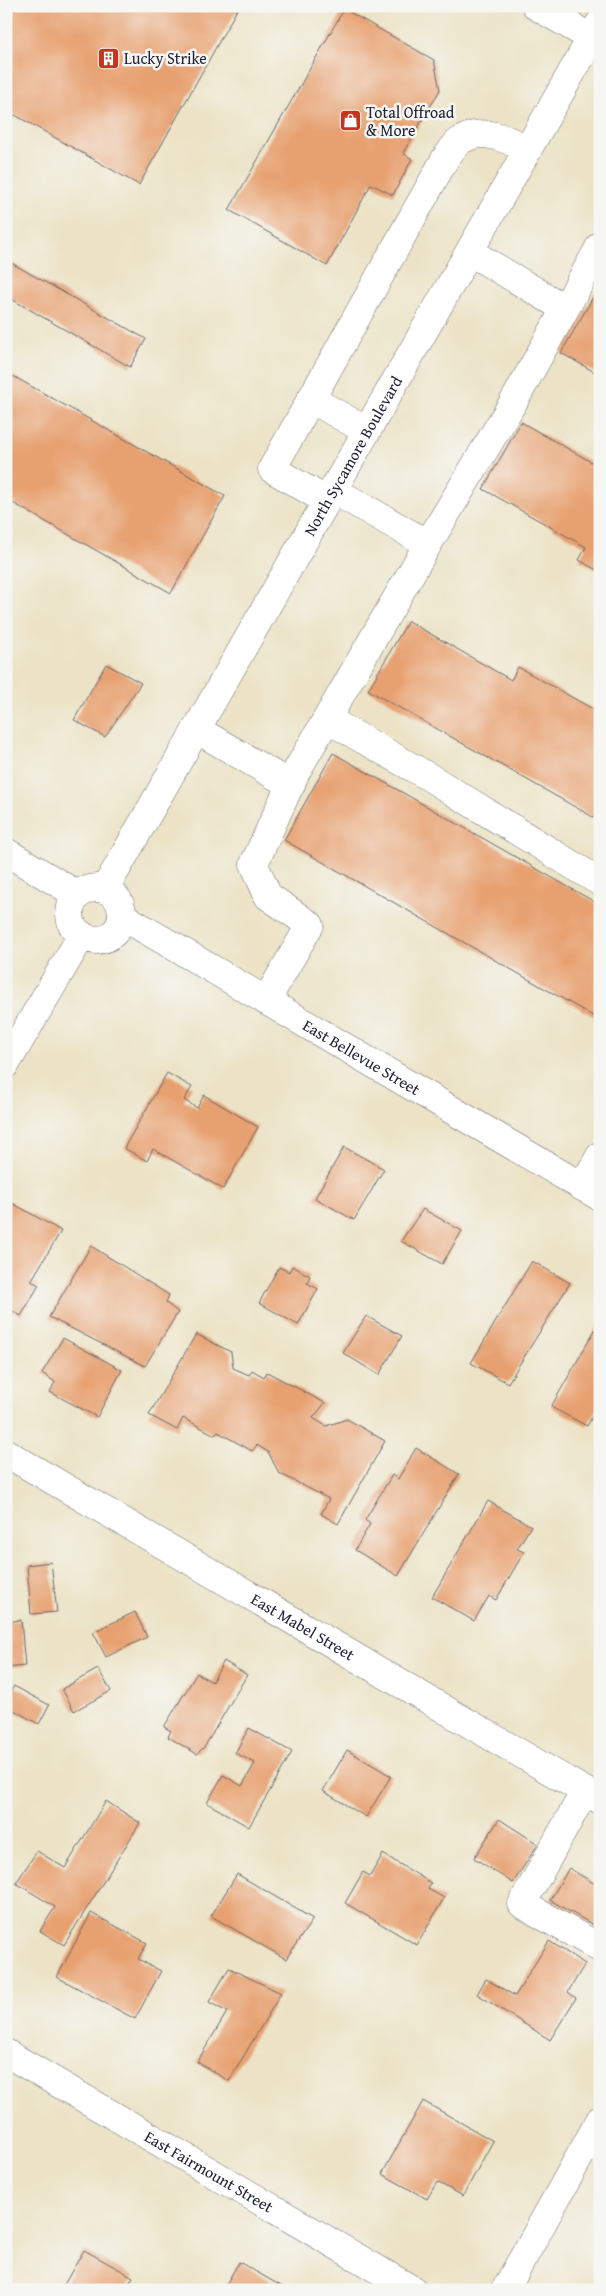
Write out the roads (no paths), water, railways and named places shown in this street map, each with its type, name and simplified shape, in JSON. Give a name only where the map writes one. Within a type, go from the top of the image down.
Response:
[{"type":"street","points":[[536,6],[597,35]]},
{"type":"street","name":"North Sycamore Boulevard","points":[[105,890],[528,150],[597,35]]},
{"type":"street","points":[[428,544],[330,495],[272,469],[445,159],[459,141],[470,136],[491,134],[511,141],[528,150]]},
{"type":"street","points":[[266,1000],[310,925],[268,896],[254,864],[291,785],[326,720],[514,401],[600,246]]},
{"type":"street","points":[[470,252],[564,308]]},
{"type":"street","points":[[311,399],[367,431]]},
{"type":"street","points":[[326,720],[429,777],[600,882]]},
{"type":"street","points":[[196,729],[291,785]]},
{"type":"street","points":[[6,852],[78,895]]},
{"type":"street","points":[[91,888],[105,890],[118,900],[122,916],[115,932],[99,940],[82,935],[76,930],[70,916],[73,901],[78,895],[91,888]]},
{"type":"street","name":"East Bellevue Street","points":[[122,916],[591,1192]]},
{"type":"street","points":[[6,1064],[82,935]]},
{"type":"street","points":[[591,1192],[600,1156]]},
{"type":"street","name":"East Mabel Street","points":[[6,1453],[593,1795]]},
{"type":"street","points":[[593,1795],[522,1904],[600,1948]]},
{"type":"street","name":"East Fairmount Street","points":[[6,2053],[413,2290]]},
{"type":"street","points":[[505,2290],[600,2120]]},
{"type":"place","name":"Lucky Strike","points":[[108,58]]},
{"type":"place","name":"Total Offroad & More","points":[[350,121]]}]
